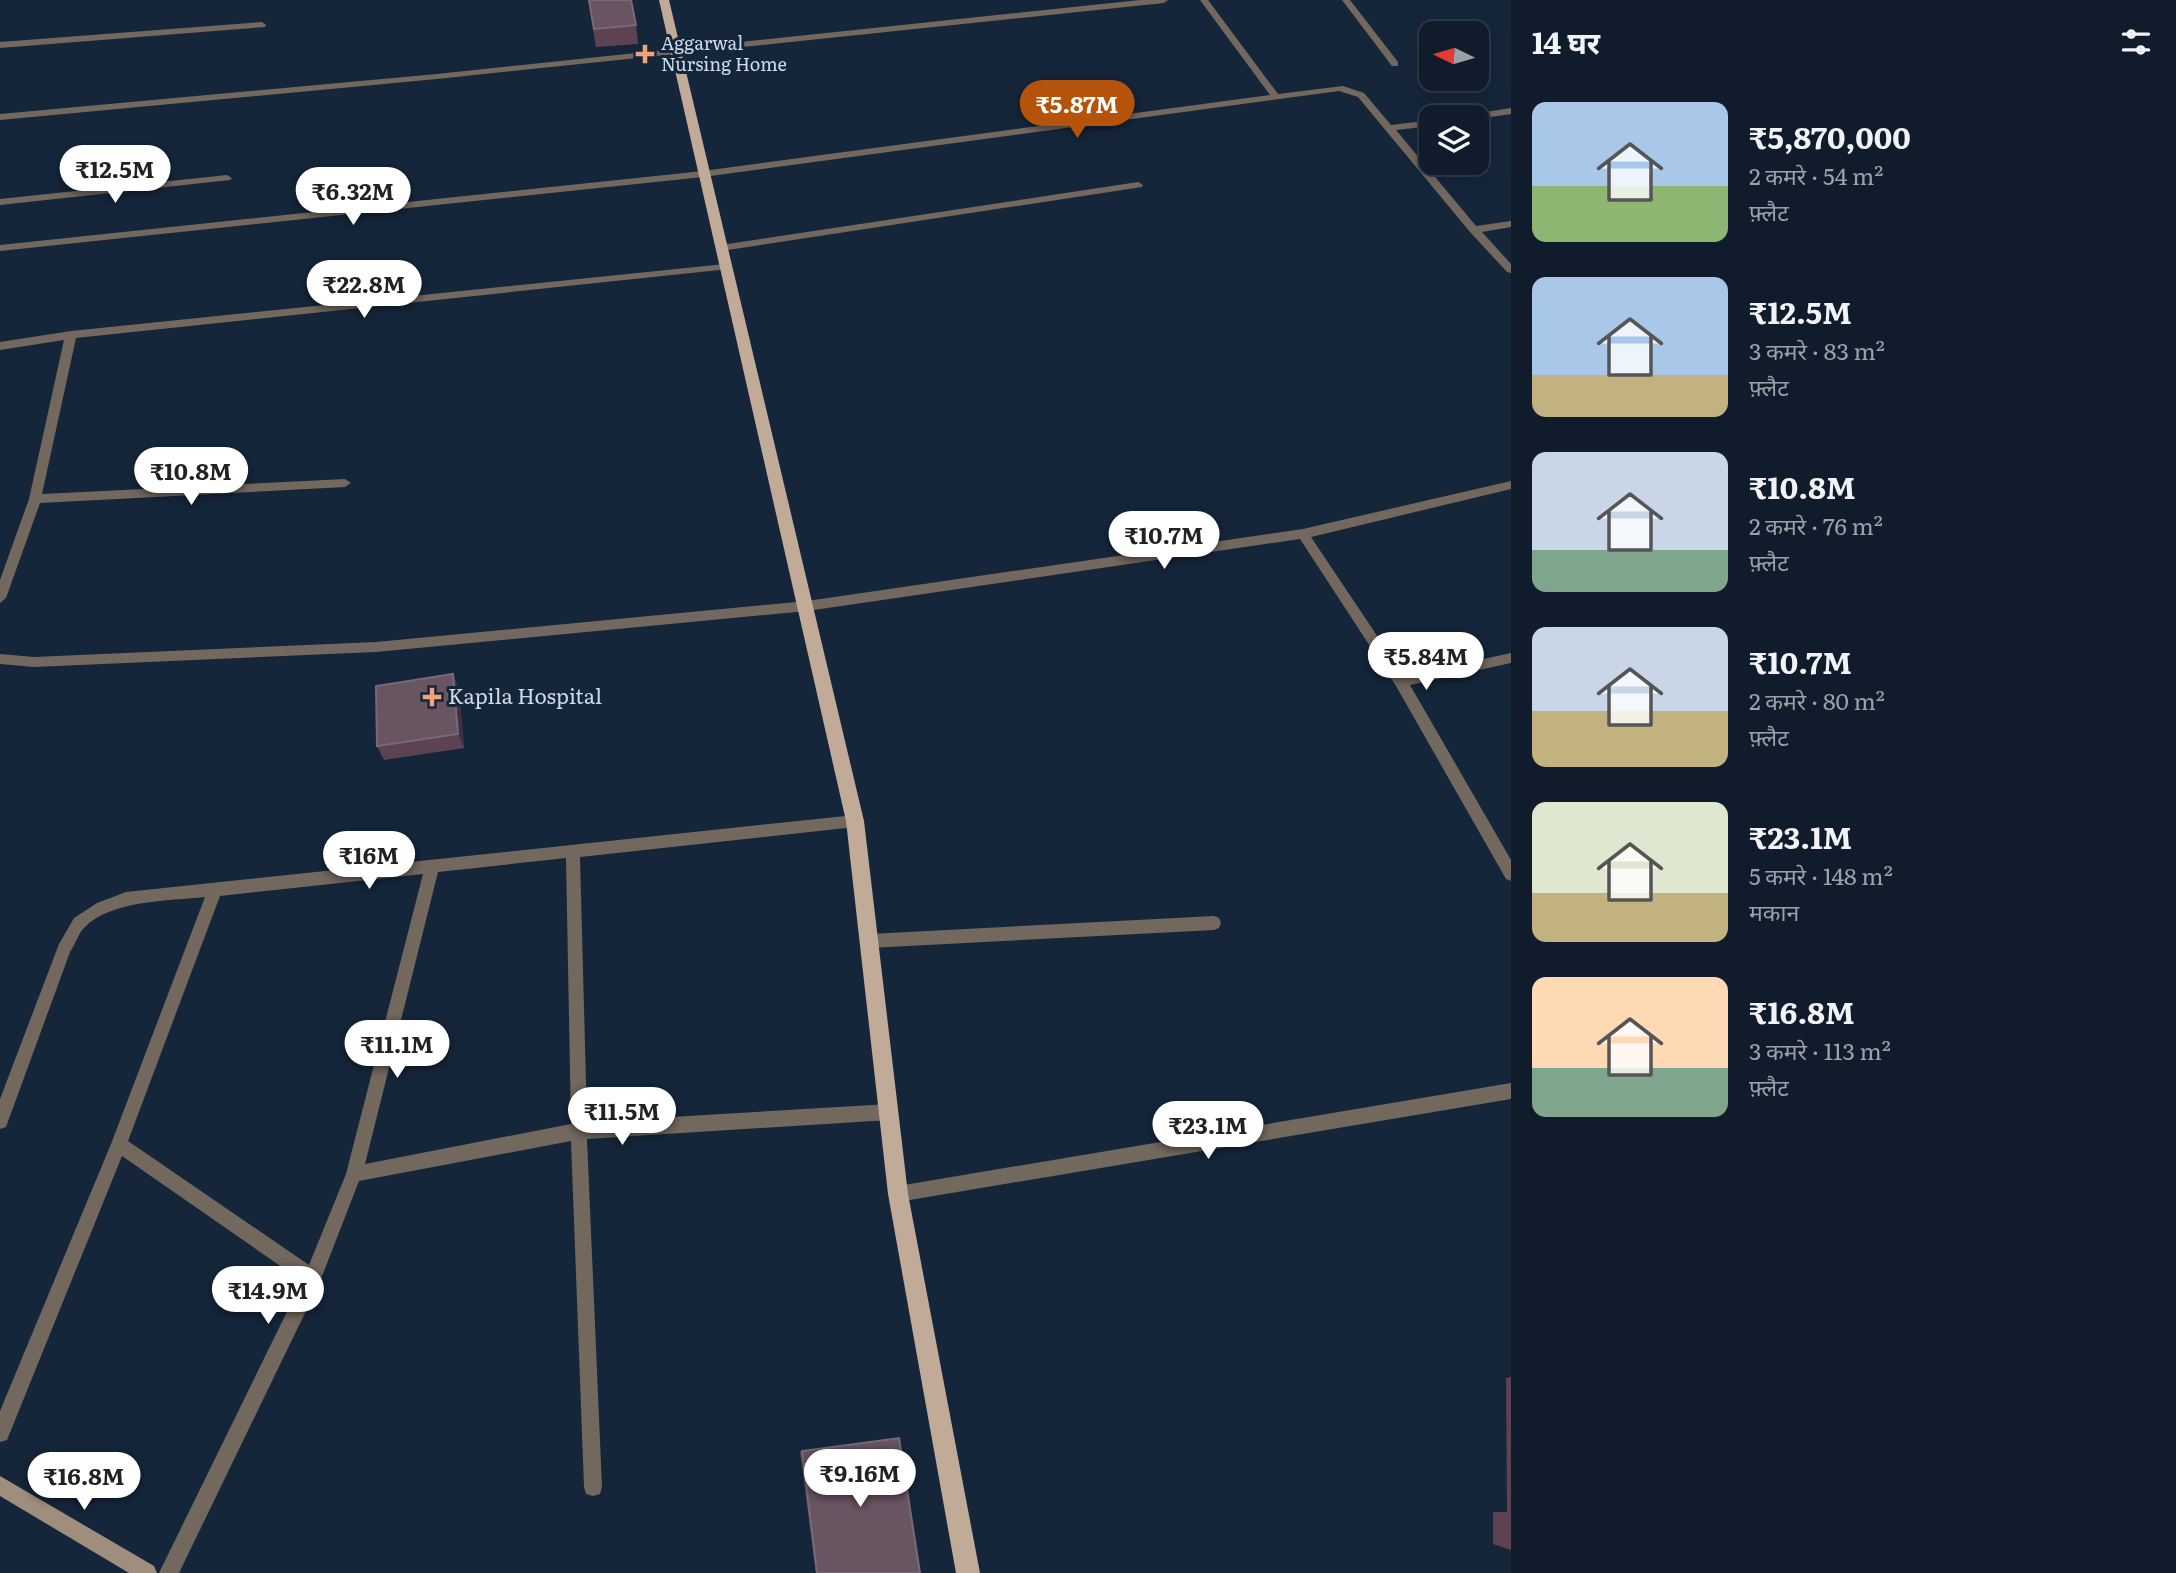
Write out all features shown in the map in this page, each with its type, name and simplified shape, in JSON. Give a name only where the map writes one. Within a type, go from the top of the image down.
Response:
[{"type":"main road","points":[[666,0],[703,174],[807,606],[855,821],[898,1194],[968,1573]]},
{"type":"main road","points":[[0,1485],[147,1573]]},
{"type":"street","points":[[0,117],[253,96],[1164,0]]},
{"type":"street","points":[[1204,0],[1277,98]]},
{"type":"street","points":[[1346,0],[1395,64]]},
{"type":"street","points":[[0,45],[262,25]]},
{"type":"street","points":[[0,248],[703,174],[1329,90],[1350,90],[1361,95],[1511,270]]},
{"type":"street","points":[[1489,114],[1511,111]]},
{"type":"street","points":[[1389,128],[1419,125]]},
{"type":"street","points":[[0,202],[227,178]]},
{"type":"street","points":[[721,248],[1138,185]]},
{"type":"street","points":[[1474,230],[1511,224]]},
{"type":"street","points":[[0,346],[71,335],[725,267]]},
{"type":"street","points":[[0,598],[35,499],[71,335]]},
{"type":"street","points":[[35,499],[345,482]]},
{"type":"street","points":[[0,659],[34,662],[376,647],[807,606],[1303,534],[1511,485]]},
{"type":"street","points":[[1303,534],[1401,682],[1511,874]]},
{"type":"street","points":[[1401,682],[1511,658]]},
{"type":"street","points":[[0,1121],[65,949],[79,922],[102,908],[127,899],[855,821]]},
{"type":"street","points":[[573,850],[579,1131],[593,1487]]},
{"type":"street","points":[[169,1573],[313,1278],[354,1174],[432,867]]},
{"type":"street","points":[[0,1433],[118,1144],[215,889]]},
{"type":"street","points":[[870,941],[1214,923]]},
{"type":"street","points":[[898,1194],[1511,1091]]},
{"type":"street","points":[[354,1174],[579,1131],[889,1112]]},
{"type":"street","points":[[118,1144],[313,1278]]},
{"type":"building","points":[[589,0],[631,0],[636,25],[594,29]]},
{"type":"building","points":[[453,674],[458,734],[377,746],[376,686]]},
{"type":"building","points":[[899,1438],[920,1573],[817,1573],[802,1451]]},
{"type":"place","name":"Aggarwal Nursing Home","points":[[645,54]]},
{"type":"place","name":"Kapila Hospital","points":[[432,697]]}]
